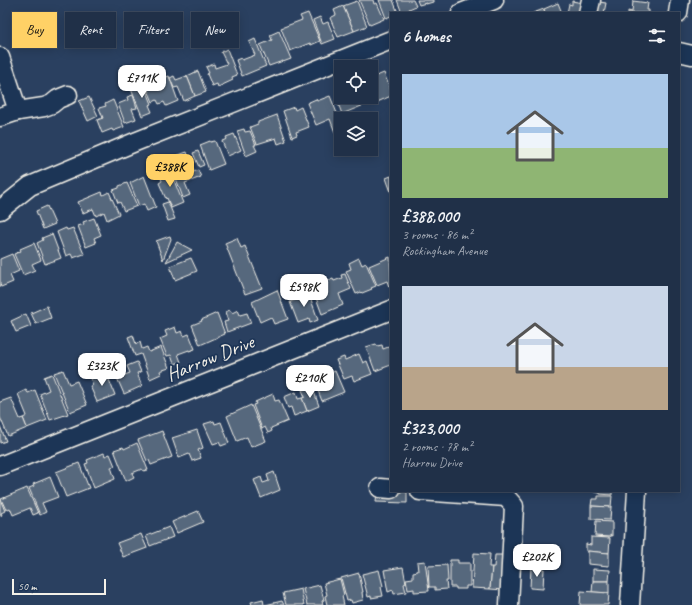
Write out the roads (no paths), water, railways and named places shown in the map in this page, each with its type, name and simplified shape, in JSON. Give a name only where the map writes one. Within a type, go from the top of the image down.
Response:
[{"type":"street","points":[[464,12],[494,0]]},
{"type":"street","points":[[588,12],[591,0]]},
{"type":"street","points":[[678,12],[680,0]]},
{"type":"street","points":[[0,210],[30,186],[135,142],[390,40]]},
{"type":"street","points":[[680,52],[692,55]]},
{"type":"street","points":[[0,57],[18,111]]},
{"type":"street","points":[[0,117],[18,111],[44,107],[68,95]]},
{"type":"street","name":"Harrow Drive","points":[[0,466],[390,310]]},
{"type":"street","points":[[434,492],[506,497],[514,506],[509,605]]},
{"type":"street","points":[[630,605],[637,492]]}]
